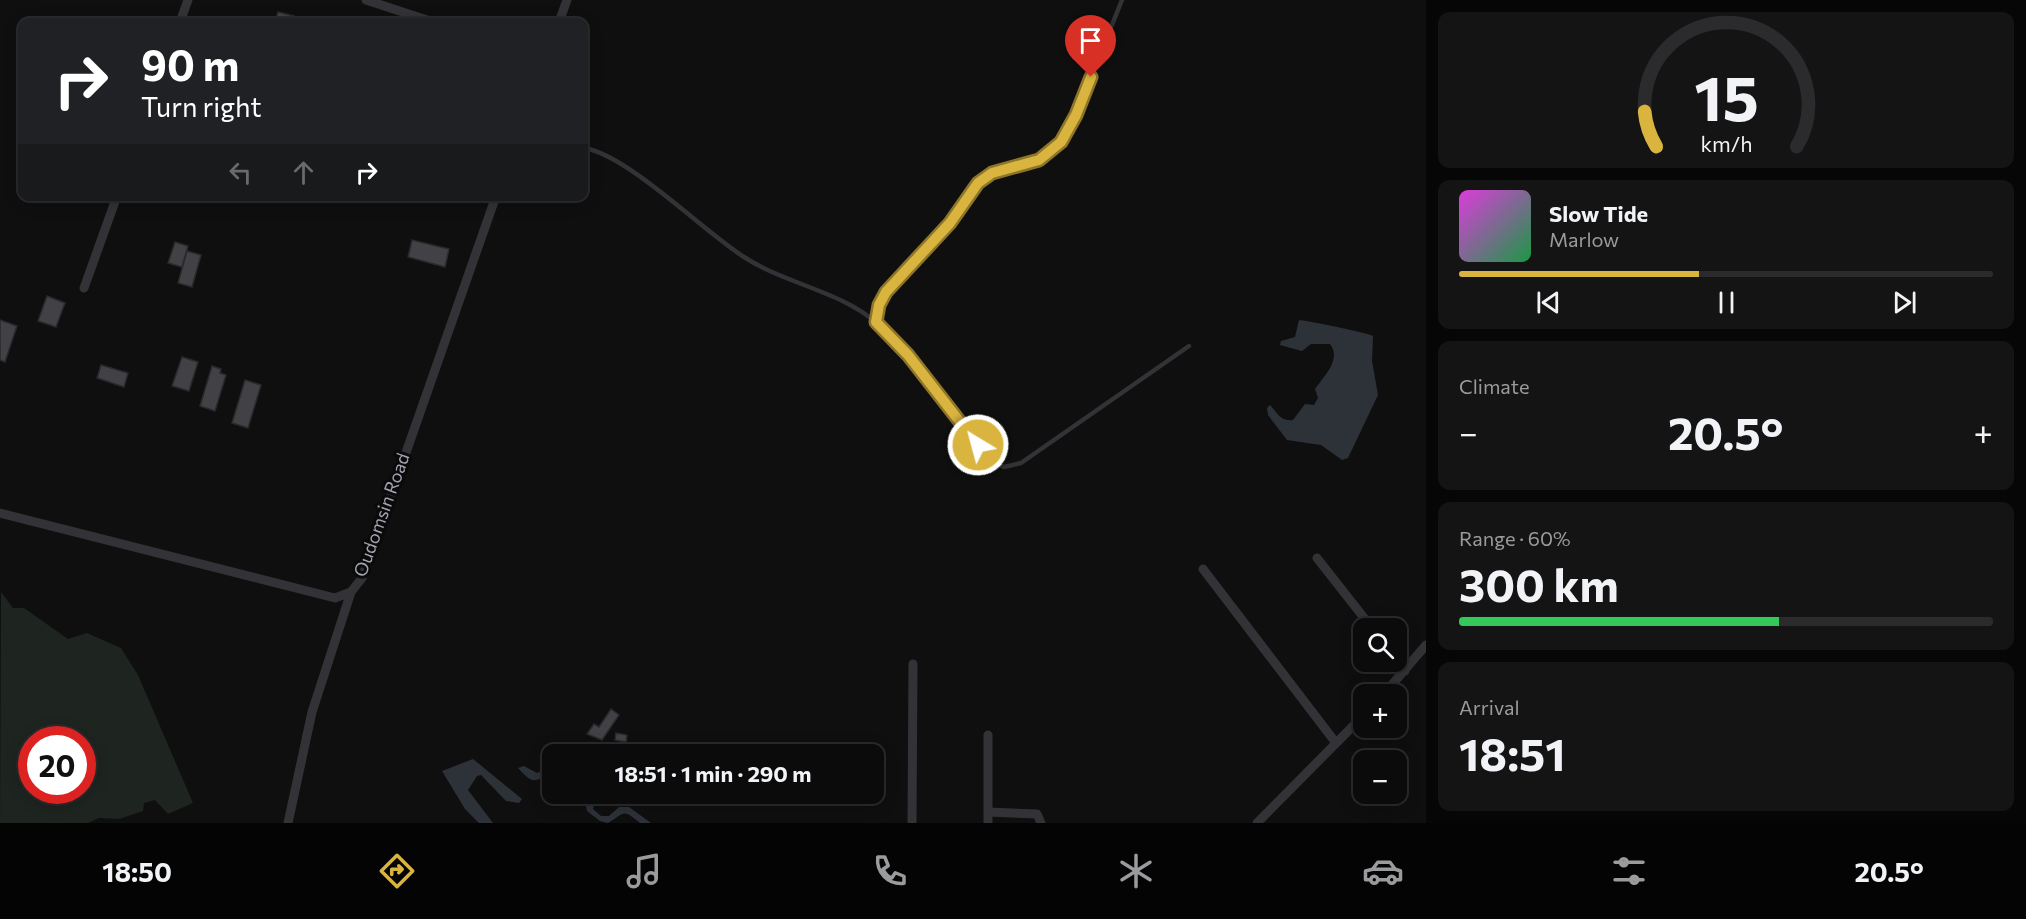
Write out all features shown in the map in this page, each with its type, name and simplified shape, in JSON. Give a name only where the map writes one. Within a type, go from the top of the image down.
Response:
[{"type":"street","points":[[181,18],[188,0]]},
{"type":"street","points":[[366,0],[421,18]]},
{"type":"street","points":[[560,18],[567,0]]},
{"type":"street","points":[[84,288],[115,201]]},
{"type":"street","name":"Oudomsin Road","points":[[0,513],[335,598],[351,592],[362,578],[494,201]]},
{"type":"street","points":[[1317,558],[1364,618]]},
{"type":"street","points":[[1203,569],[1336,743]]},
{"type":"street","points":[[288,823],[312,712],[351,592]]},
{"type":"street","points":[[1407,669],[1426,645]]},
{"type":"street","points":[[912,823],[913,664]]},
{"type":"street","points":[[1393,684],[1404,672]]},
{"type":"street","points":[[1257,823],[1353,726]]},
{"type":"street","points":[[988,735],[988,823]]},
{"type":"street","points":[[988,812],[1037,814],[1041,823]]},
{"type":"lane","points":[[876,322],[879,305],[886,292],[950,223],[978,183],[992,173],[1039,160],[1061,142],[1076,115],[1122,0]]},
{"type":"lane","points":[[588,149],[615,159],[744,258],[778,276],[832,297],[876,322],[908,355],[990,461],[1004,467],[1021,463],[1189,346]]},
{"type":"shaded area","points":[[1299,320],[1373,336],[1372,361],[1378,395],[1348,458],[1342,460],[1321,445],[1287,440],[1268,415],[1267,408],[1270,405],[1282,418],[1293,420],[1305,404],[1314,405],[1318,398],[1315,389],[1333,361],[1333,350],[1330,344],[1311,344],[1302,351],[1280,345],[1281,341],[1295,337]]},
{"type":"shaded area","points":[[1,592],[13,608],[24,608],[68,639],[87,633],[121,648],[138,675],[193,803],[168,814],[155,800],[144,803],[143,811],[119,819],[99,818],[88,823],[0,823]]},
{"type":"shaded area","points":[[473,759],[522,799],[519,803],[506,801],[481,775],[477,776],[468,790],[493,823],[479,823],[465,809],[442,771]]},
{"type":"shaded area","points":[[524,766],[537,773],[542,771],[542,779],[531,780],[518,768]]},
{"type":"shaded area","points":[[586,804],[594,804],[593,809],[601,816],[609,816],[619,807],[629,807],[651,823],[640,823],[630,815],[624,814],[608,823],[600,821],[587,811]]},
{"type":"building","points":[[278,12],[294,16],[293,18],[276,18]]},
{"type":"building","points":[[412,240],[449,249],[445,267],[408,257]]},
{"type":"building","points":[[175,242],[188,246],[182,267],[168,263]]},
{"type":"building","points":[[187,251],[201,255],[192,287],[178,283]]},
{"type":"building","points":[[47,296],[65,303],[56,327],[38,321]]},
{"type":"building","points":[[0,320],[17,326],[5,362],[0,360]]},
{"type":"building","points":[[182,357],[198,362],[189,391],[172,386]]},
{"type":"building","points":[[101,365],[128,373],[124,387],[97,378]]},
{"type":"building","points":[[212,366],[221,369],[220,373],[226,375],[215,411],[200,406]]},
{"type":"building","points":[[245,380],[261,385],[248,428],[232,423]]},
{"type":"building","points":[[611,709],[619,715],[602,740],[587,734],[594,724],[599,727]]},
{"type":"building","points":[[616,733],[627,735],[626,742],[615,740]]},
{"type":"route","points":[[978,445],[908,355],[876,322],[879,305],[886,292],[950,223],[978,183],[992,173],[1039,160],[1061,142],[1076,115],[1091,77]]}]
